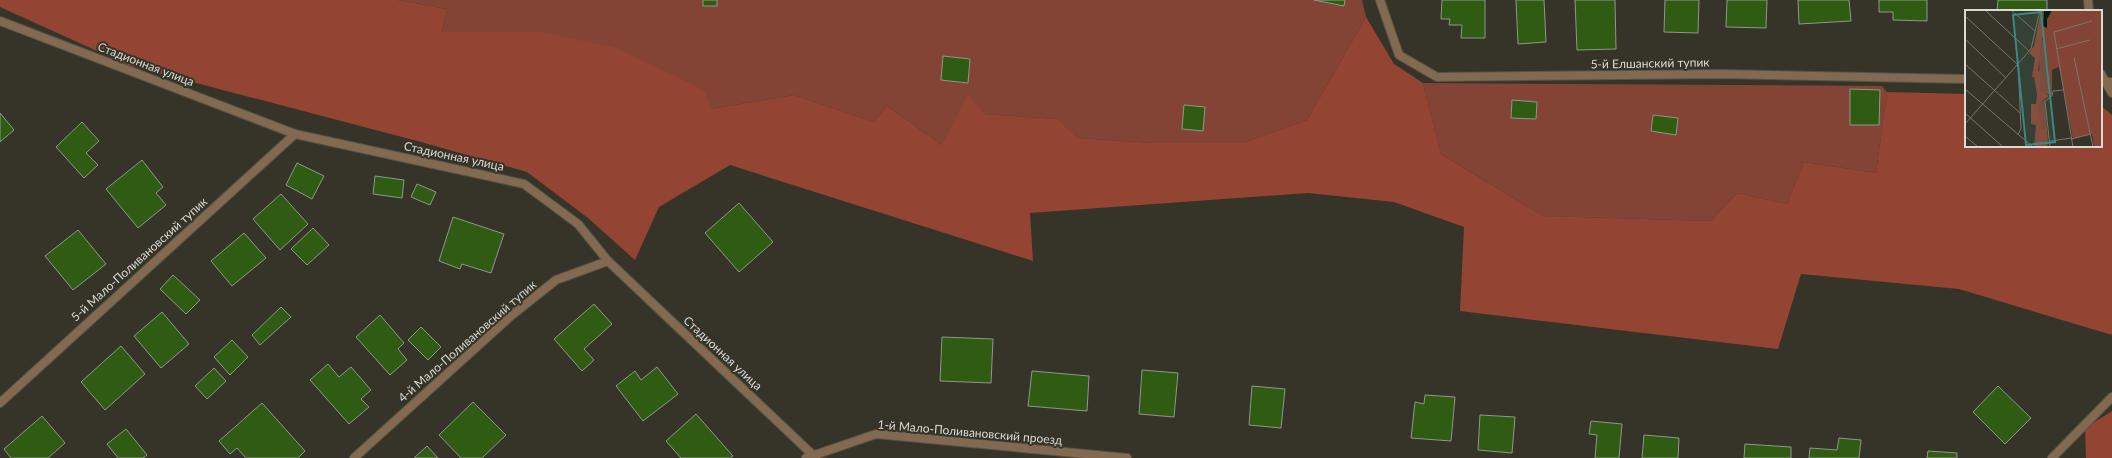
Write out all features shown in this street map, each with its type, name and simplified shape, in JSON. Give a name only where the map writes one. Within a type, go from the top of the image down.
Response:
[{"type":"street","name":"5-й Елшанский тупик","points":[[1380,0],[1399,55],[1437,77],[1722,74],[1965,79]]},
{"type":"street","points":[[2088,0],[2089,10]]},
{"type":"street","name":"Стадионная улица","points":[[0,21],[295,134],[524,184],[578,224],[608,261],[811,457]]},
{"type":"street","points":[[2104,80],[2112,93]]},
{"type":"street","name":"5-й Мало-Поливановский тупик","points":[[0,402],[295,134]]},
{"type":"street","name":"4-й Мало-Поливановский тупик","points":[[354,458],[512,315],[556,280],[608,261]]},
{"type":"street","points":[[2052,458],[2112,397]]},
{"type":"street","name":"1-й Мало-Поливановский проезд","points":[[811,457],[876,434],[1127,458]]},
{"type":"shaded area","points":[[0,0],[398,0],[447,9],[442,32],[542,32],[616,48],[704,90],[711,109],[794,95],[874,122],[887,106],[942,145],[968,94],[984,114],[1057,119],[1078,138],[1153,143],[1243,143],[1307,120],[1366,17],[1394,64],[1423,83],[1441,154],[1543,216],[1711,221],[1737,193],[1787,204],[1804,162],[1876,173],[1887,92],[1965,94],[1965,147],[2102,147],[2102,107],[2112,115],[2112,335],[1959,289],[1801,274],[1778,349],[1460,311],[1464,227],[1394,202],[1308,193],[1030,213],[1033,261],[730,165],[659,207],[635,260],[588,218],[527,172],[421,142],[128,65],[0,7]]},
{"type":"shaded area","points":[[398,0],[1362,0],[1366,17],[1307,120],[1243,143],[1153,143],[1078,138],[1056,119],[984,114],[942,145],[887,106],[874,122],[794,95],[711,109],[542,32],[442,32],[447,9]]},
{"type":"shaded area","points":[[1423,83],[1882,86],[1887,92],[1876,173],[1804,162],[1787,204],[1737,193],[1711,221],[1543,216],[1441,154]]},
{"type":"shaded area","points":[[2112,411],[2112,458],[2086,458],[2085,428]]},
{"type":"building","points":[[703,0],[717,0],[717,6],[703,6]]},
{"type":"building","points":[[1314,0],[1345,0],[1344,6]]},
{"type":"building","points":[[1442,0],[1485,0],[1485,38],[1461,38],[1462,25],[1449,25],[1450,19],[1441,19]]},
{"type":"building","points":[[1516,0],[1544,0],[1546,42],[1518,44]]},
{"type":"building","points":[[1575,0],[1615,0],[1616,49],[1577,50]]},
{"type":"building","points":[[1665,0],[1699,0],[1698,33],[1664,32]]},
{"type":"building","points":[[1727,0],[1767,0],[1766,28],[1726,27]]},
{"type":"building","points":[[1798,0],[1849,0],[1851,21],[1799,24]]},
{"type":"building","points":[[1879,0],[1927,0],[1927,21],[1893,20],[1893,12],[1879,12]]},
{"type":"building","points":[[1998,0],[2047,0],[2047,10],[1997,10]]},
{"type":"building","points":[[943,56],[970,59],[968,83],[941,80]]},
{"type":"building","points":[[1850,89],[1880,90],[1879,125],[1850,125]]},
{"type":"building","points":[[1512,100],[1537,102],[1536,119],[1511,118]]},
{"type":"building","points":[[1184,105],[1205,107],[1203,131],[1182,129]]},
{"type":"building","points":[[0,113],[14,130],[0,142]]},
{"type":"building","points":[[1653,115],[1678,118],[1676,135],[1651,131]]},
{"type":"building","points":[[82,122],[99,141],[86,153],[98,165],[84,178],[56,147]]},
{"type":"building","points":[[142,160],[163,187],[156,193],[166,205],[138,228],[106,189]]},
{"type":"building","points":[[297,163],[324,176],[312,199],[286,185]]},
{"type":"building","points":[[375,176],[404,180],[402,198],[373,194]]},
{"type":"building","points":[[417,184],[436,192],[430,205],[411,197]]},
{"type":"building","points":[[281,194],[308,224],[280,250],[253,219]]},
{"type":"building","points":[[739,203],[773,242],[739,272],[705,233]]},
{"type":"building","points":[[453,217],[504,234],[491,273],[462,264],[460,269],[439,261]]},
{"type":"building","points":[[313,228],[329,245],[307,265],[291,249]]},
{"type":"building","points":[[78,230],[106,264],[73,290],[45,256]]},
{"type":"building","points":[[244,233],[266,258],[232,286],[211,261]]},
{"type":"building","points":[[173,275],[200,300],[186,314],[160,289]]},
{"type":"building","points":[[594,304],[612,324],[584,349],[594,360],[582,371],[554,339]]},
{"type":"building","points":[[281,307],[291,317],[260,345],[252,335]]},
{"type":"building","points":[[162,312],[189,344],[161,368],[134,336]]},
{"type":"building","points":[[380,315],[404,343],[398,349],[407,360],[390,375],[356,337]]},
{"type":"building","points":[[421,327],[441,347],[428,360],[408,340]]},
{"type":"building","points":[[942,337],[993,339],[991,383],[940,381]]},
{"type":"building","points":[[232,340],[248,357],[230,375],[214,357]]},
{"type":"building","points":[[121,346],[145,374],[105,410],[81,382]]},
{"type":"building","points":[[328,364],[339,377],[351,367],[371,390],[361,399],[369,407],[349,424],[310,380]]},
{"type":"building","points":[[657,367],[678,394],[643,421],[616,386],[635,371],[641,380]]},
{"type":"building","points":[[214,368],[226,381],[207,399],[195,386]]},
{"type":"building","points":[[1142,370],[1178,373],[1174,417],[1139,414]]},
{"type":"building","points":[[1032,371],[1089,376],[1087,411],[1028,406]]},
{"type":"building","points":[[1252,386],[1285,389],[1281,428],[1249,425]]},
{"type":"building","points":[[1998,386],[2031,418],[2005,444],[1973,412]]},
{"type":"building","points":[[1425,395],[1455,397],[1451,441],[1411,438],[1415,402],[1424,404]]},
{"type":"building","points":[[473,402],[506,435],[482,458],[461,458],[439,435]]},
{"type":"building","points":[[262,403],[305,451],[298,458],[246,458],[237,448],[230,454],[219,441]]},
{"type":"building","points":[[696,414],[733,456],[730,458],[681,458],[666,441]]},
{"type":"building","points":[[1480,415],[1515,417],[1512,453],[1478,450]]},
{"type":"building","points":[[42,416],[65,443],[48,458],[11,458],[4,449]]},
{"type":"building","points":[[1591,421],[1622,424],[1619,458],[1595,458],[1597,435],[1589,434]]},
{"type":"building","points":[[126,429],[147,455],[143,458],[118,458],[107,444]]},
{"type":"building","points":[[1644,435],[1679,438],[1678,458],[1642,458]]},
{"type":"building","points":[[1839,438],[1861,440],[1859,458],[1809,458],[1810,448],[1837,450]]},
{"type":"building","points":[[1745,444],[1791,447],[1791,458],[1744,458]]},
{"type":"building","points":[[427,446],[438,458],[414,458]]},
{"type":"building","points":[[1928,451],[1957,453],[1957,458],[1927,458]]}]
